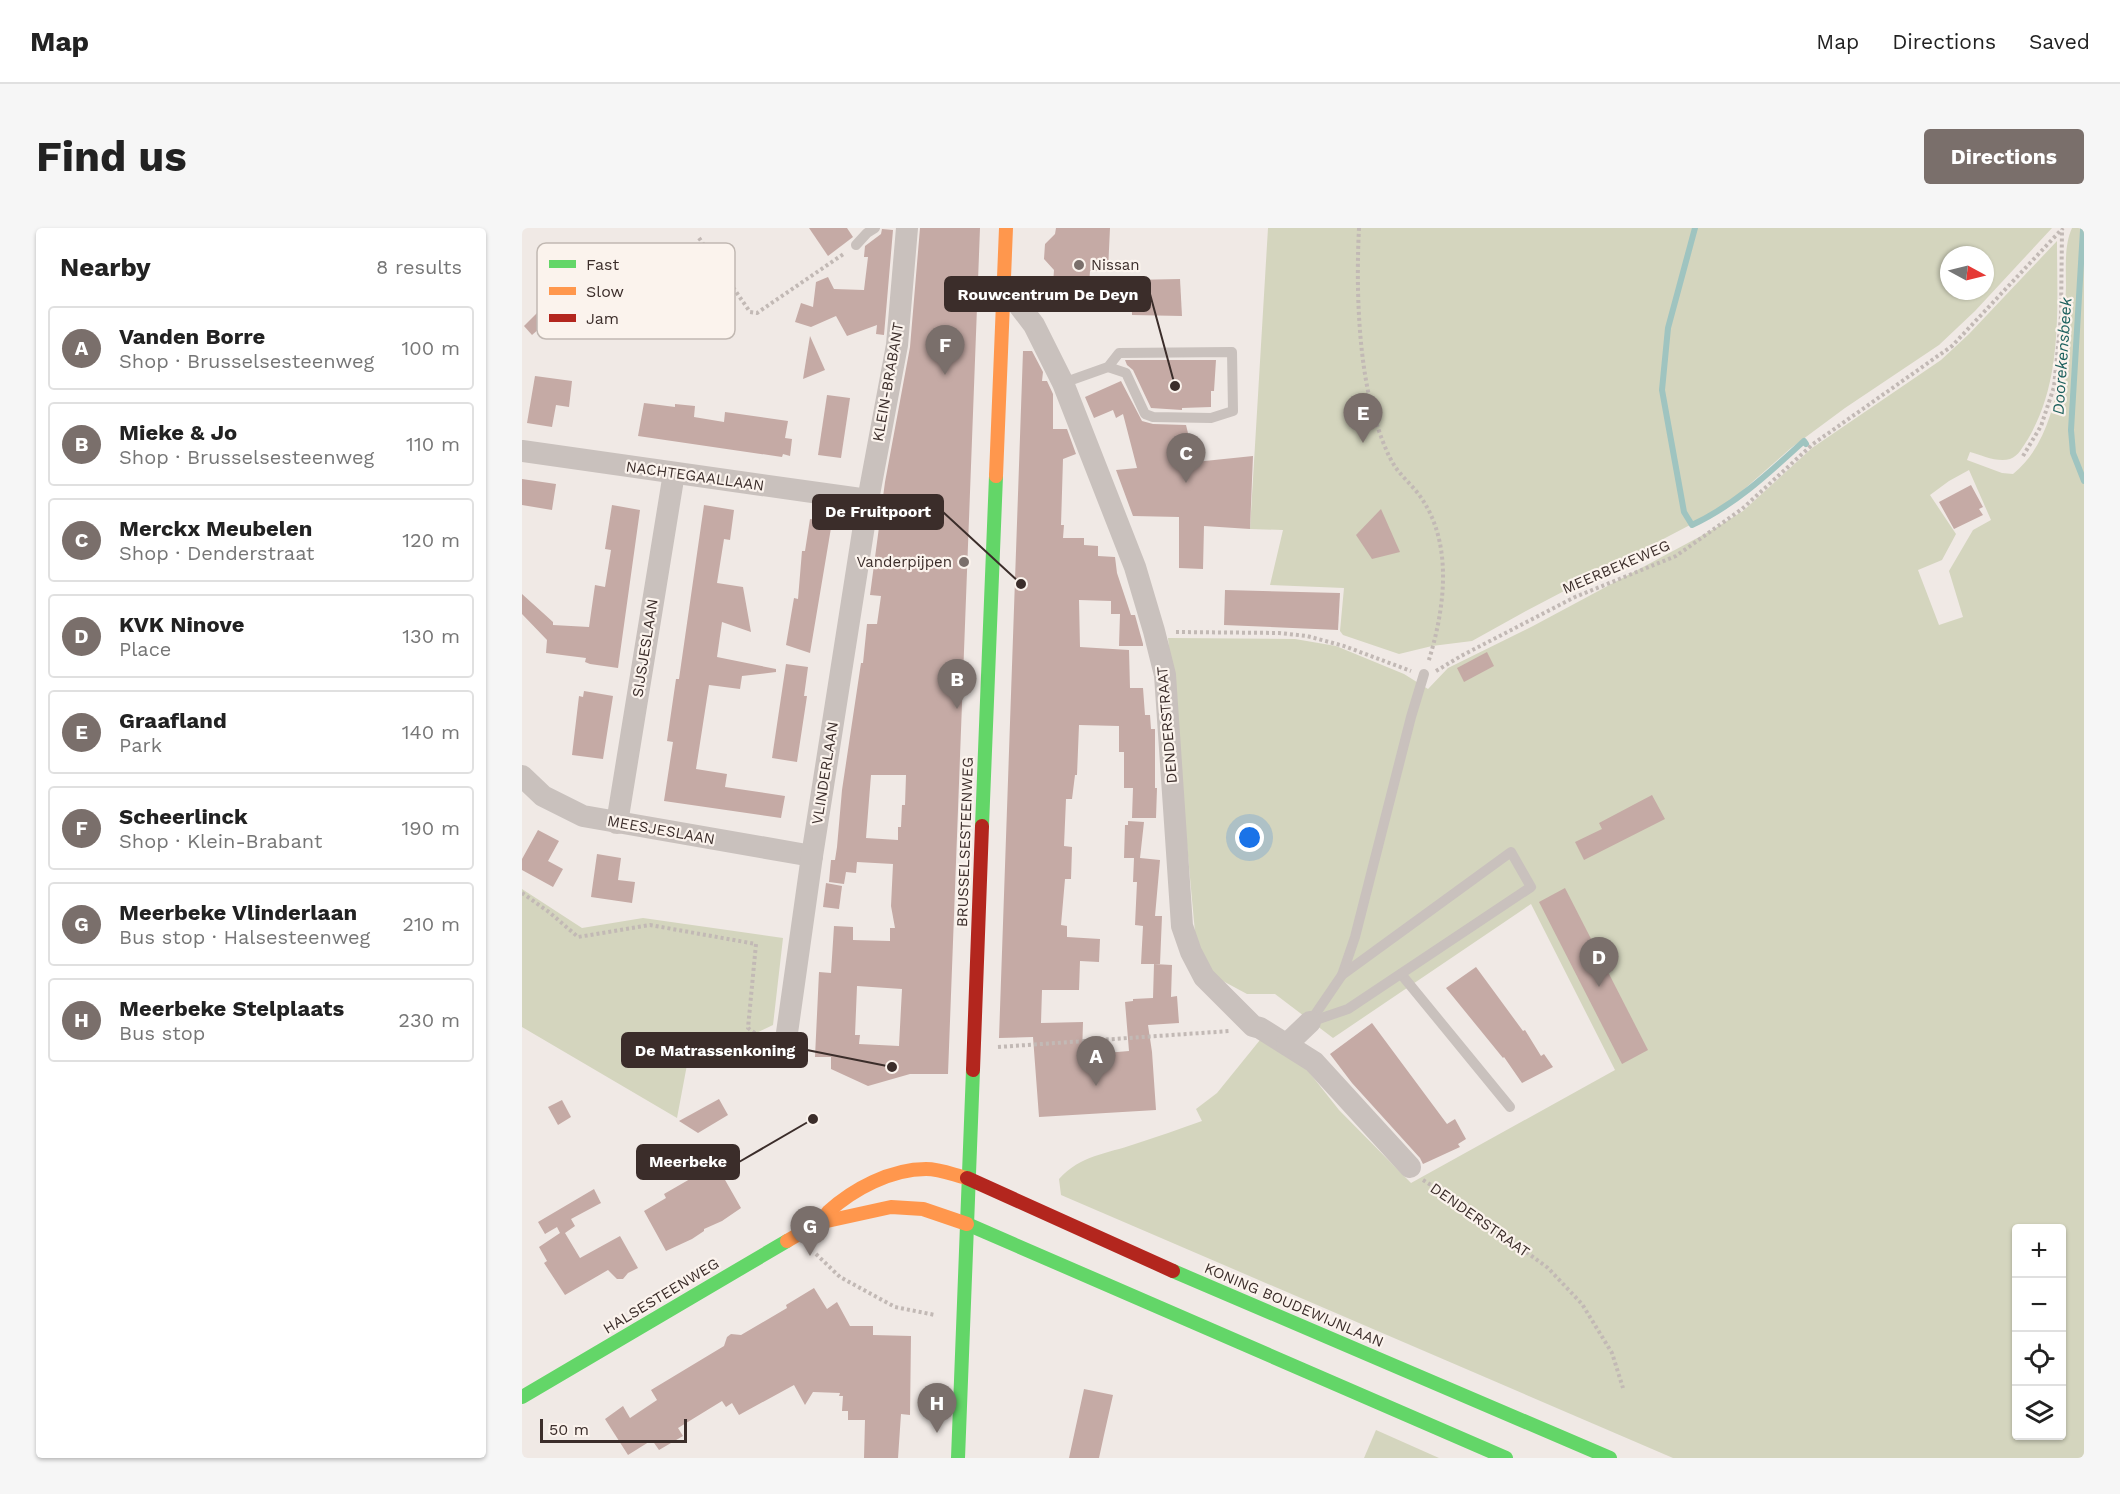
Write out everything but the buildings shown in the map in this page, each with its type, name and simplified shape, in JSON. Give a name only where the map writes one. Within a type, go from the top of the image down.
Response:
[{"type":"main road","name":"BRUSSELSESTEENWEG","points":[[958,1458],[967,1178],[1006,228]]},
{"type":"main road","name":"HALSESTEENWEG","points":[[522,1397],[813,1226],[835,1205],[884,1177],[926,1169],[967,1178]]},
{"type":"main road","name":"KONING BOUDEWIJNLAAN","points":[[967,1178],[1229,1297],[1358,1349],[1610,1458]]},
{"type":"main road","name":"HALSESTEENWEG","points":[[813,1226],[891,1207],[923,1209],[967,1224]]},
{"type":"main road","points":[[967,1224],[1506,1458]]},
{"type":"street","name":"KLEIN-BRABANT","points":[[868,500],[897,345],[907,228]]},
{"type":"street","name":"DENDERSTRAAT","points":[[1005,287],[1034,325],[1063,383],[1135,567],[1154,631],[1164,675],[1182,926],[1191,952],[1204,977],[1253,1026],[1314,1062],[1410,1167]]},
{"type":"street","name":"NACHTEGAALLAAN","points":[[522,452],[868,500]]},
{"type":"street","name":"SIJSJESLAAN","points":[[617,823],[674,473]]},
{"type":"street","name":"VLINDERLAAN","points":[[780,1048],[868,500]]},
{"type":"street","name":"MEESJESLAAN","points":[[522,776],[543,796],[583,816],[812,856]]},
{"type":"street","points":[[1287,1044],[1310,1022]]},
{"type":"lane","points":[[856,245],[867,232],[875,228]]},
{"type":"lane","points":[[1063,383],[1108,367],[1119,353],[1232,352],[1233,411],[1211,417],[1153,417],[1145,414],[1126,373],[1108,367]]},
{"type":"lane","points":[[1310,1022],[1342,975],[1355,937],[1424,674]]},
{"type":"lane","points":[[1310,1022],[1348,1009],[1531,887],[1511,852],[1342,975]]},
{"type":"lane","points":[[1401,974],[1510,1107]]},
{"type":"path","points":[[1154,631],[1279,633],[1307,636],[1344,646],[1405,670],[1424,674],[1437,634],[1441,612],[1443,584],[1440,549],[1432,520],[1423,500],[1395,467],[1376,422],[1364,367],[1358,287],[1359,228]]},
{"type":"path","points":[[2023,456],[2041,426],[2054,387],[2061,316],[2063,228]]},
{"type":"path","name":"MEERBEKEWEG","points":[[1424,674],[1437,671],[1461,656],[1575,597],[1676,556],[1742,508],[1813,444],[1952,346],[2063,228]]},
{"type":"path","points":[[699,238],[702,243]]},
{"type":"path","points":[[735,290],[750,312],[757,313],[856,245]]},
{"type":"path","points":[[522,893],[578,937],[650,925],[756,944],[748,1028],[780,1048]]},
{"type":"path","points":[[973,1048],[1230,1031],[1253,1026]]},
{"type":"path","name":"DENDERSTRAAT","points":[[1410,1167],[1426,1184],[1458,1202],[1548,1268],[1582,1304],[1612,1353],[1623,1388]]},
{"type":"path","points":[[813,1226],[816,1256],[840,1277],[895,1307],[935,1315]]},
{"type":"green space","points":[[1268,228],[2052,228],[1994,291],[1994,246],[1940,246],[1940,300],[1985,300],[1939,345],[1845,408],[1791,448],[1733,499],[1690,525],[1472,641],[1432,646],[1399,654],[1343,635],[1340,631],[1344,588],[1270,585],[1283,530],[1250,529]]},
{"type":"green space","points":[[2072,228],[2084,228],[2084,1458],[1673,1458],[1061,1195],[1059,1179],[1085,1160],[1202,1121],[1196,1109],[1217,1093],[1264,1035],[1305,1067],[1339,1110],[1411,1183],[1615,1070],[1531,904],[1333,1038],[1275,994],[1247,994],[1221,980],[1205,964],[1196,943],[1168,638],[1295,639],[1336,646],[1404,674],[1428,689],[1448,668],[1533,626],[1714,529],[1743,511],[1812,448],[1941,360],[1969,334],[2057,241],[2056,343],[2053,368],[2039,416],[2028,439],[2013,458],[2000,460],[1970,452],[1967,460],[2002,473],[2013,474],[2030,457],[2042,436],[2057,388],[2061,362],[2068,242]],"holes":[[[1969,470],[1991,520],[1973,530],[1949,571],[1963,617],[1939,625],[1918,570],[1942,560],[1956,534],[1930,495]]]},
{"type":"green space","points":[[522,889],[582,928],[643,918],[783,938],[773,1025],[711,1055],[689,1054],[677,1118],[522,1027]]},
{"type":"green space","points":[[1376,1430],[1439,1458],[1364,1458]]},
{"type":"waterway","points":[[1695,228],[1668,328],[1662,390],[1684,512],[1692,525],[1723,508],[1765,476],[1804,441],[1806,444]]},
{"type":"waterway","name":"Doorekensbeek","points":[[2083,230],[2071,430],[2073,453],[2084,481]]},
{"type":"traffic: fast","points":[[982,826],[996,476]]},
{"type":"traffic: fast","points":[[958,1458],[973,1070]]},
{"type":"traffic: fast","points":[[967,1224],[1506,1458]]},
{"type":"traffic: fast","points":[[522,1397],[787,1241]]},
{"type":"traffic: fast","points":[[1173,1271],[1610,1458]]},
{"type":"traffic: slow","points":[[996,476],[1006,228]]},
{"type":"traffic: slow","points":[[828,1212],[861,1188],[899,1172],[931,1169],[967,1178]]},
{"type":"traffic: slow","points":[[787,1241],[818,1223],[891,1207],[923,1209],[967,1224]]},
{"type":"traffic: jam","points":[[973,1070],[982,826]]},
{"type":"traffic: jam","points":[[967,1178],[1173,1271]]},
{"type":"place","name":"Nissan","points":[[1079,265]]},
{"type":"place","name":"Scheerlinck","points":[[945,375]]},
{"type":"place","name":"Rouwcentrum De Deyn","points":[[1175,386]]},
{"type":"place","name":"Graafland","points":[[1363,443]]},
{"type":"place","name":"Merckx Meubelen","points":[[1186,483]]},
{"type":"place","name":"Vanderpijpen","points":[[964,562]]},
{"type":"place","name":"De Fruitpoort","points":[[1021,584]]},
{"type":"place","name":"Mieke & Jo","points":[[957,709]]},
{"type":"place","name":"KVK Ninove","points":[[1599,987]]},
{"type":"place","name":"De Matrassenkoning","points":[[892,1067]]},
{"type":"place","name":"Vanden Borre","points":[[1096,1086]]},
{"type":"place","name":"Meerbeke","points":[[813,1119]]},
{"type":"place","name":"Meerbeke Vlinderlaan","points":[[810,1256]]},
{"type":"place","name":"Meerbeke Stelplaats","points":[[937,1433]]}]
